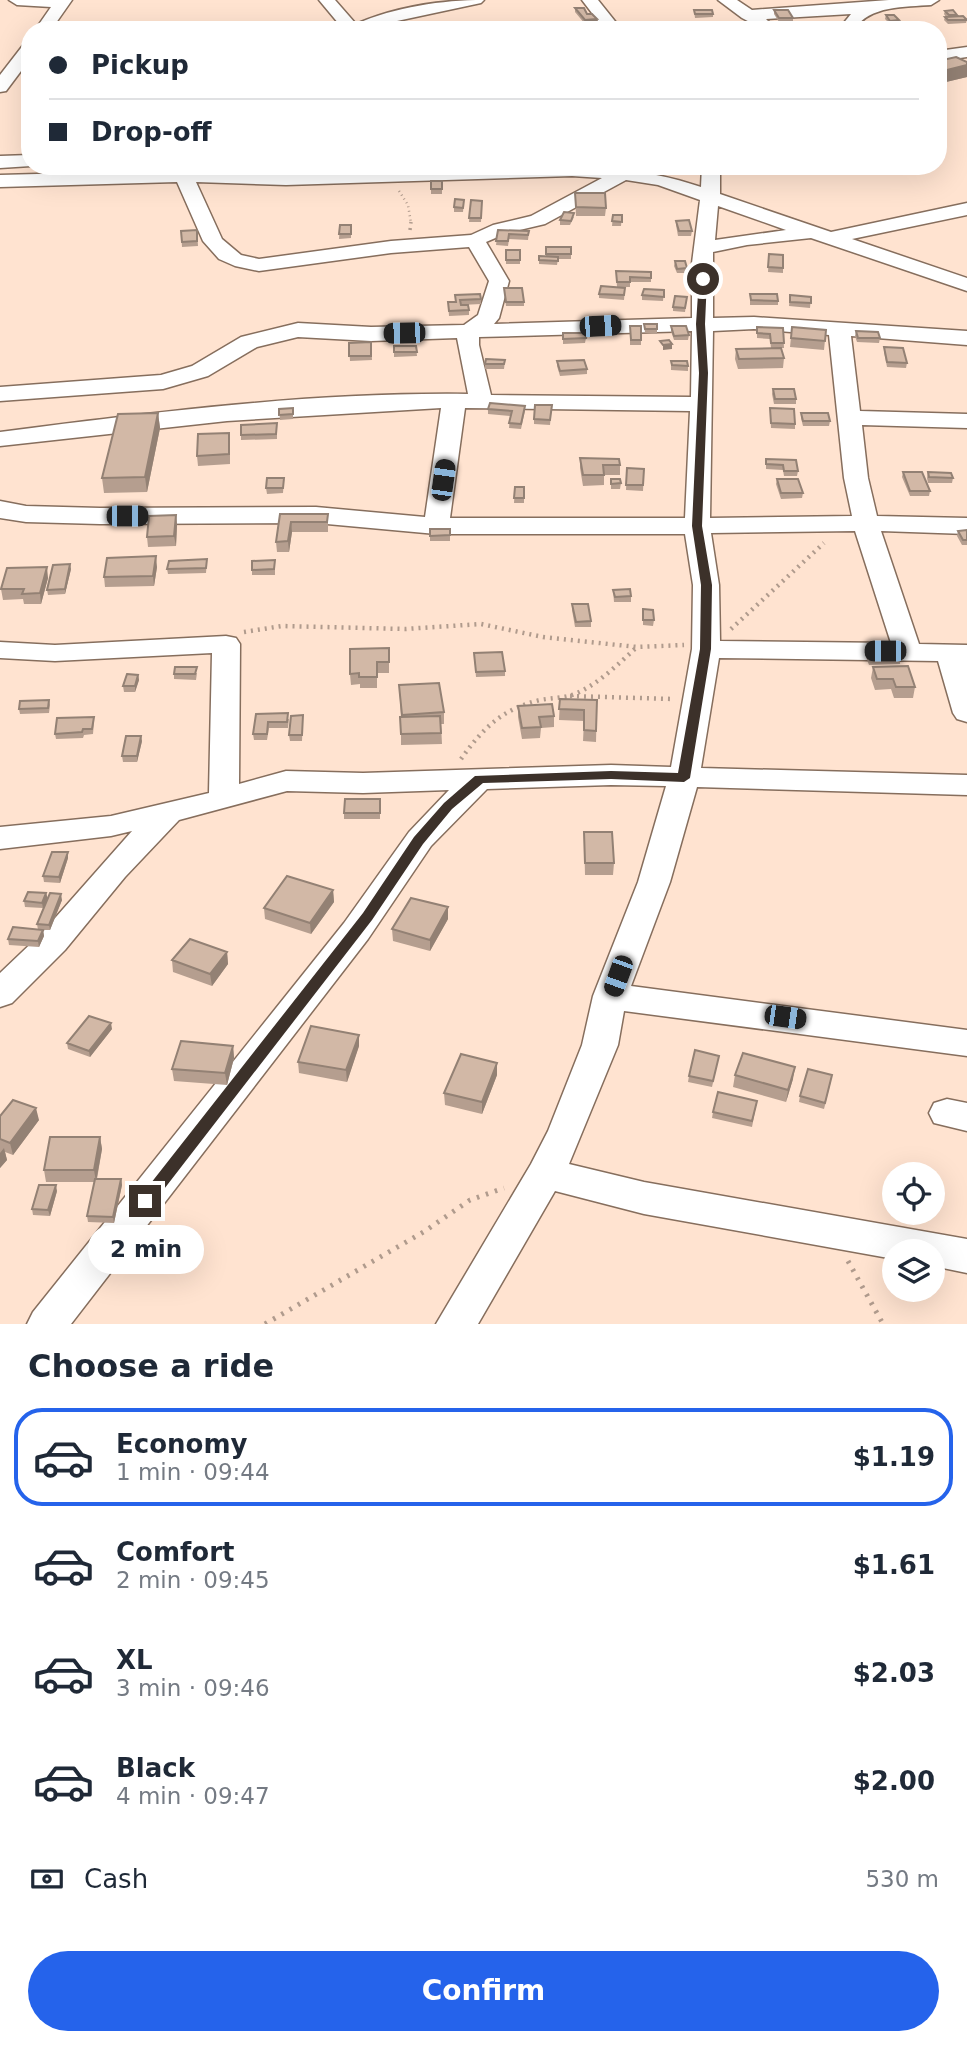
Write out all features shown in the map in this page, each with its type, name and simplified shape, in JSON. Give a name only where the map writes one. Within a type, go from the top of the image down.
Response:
[{"type":"street","points":[[18,0],[62,2]]},
{"type":"street","points":[[327,0],[347,21]]},
{"type":"street","points":[[376,21],[476,0]]},
{"type":"street","points":[[590,0],[607,21]]},
{"type":"street","points":[[726,0],[757,21]]},
{"type":"street","points":[[748,15],[931,0]]},
{"type":"street","points":[[49,21],[62,2]]},
{"type":"street","points":[[851,21],[853,17],[878,3]]},
{"type":"street","points":[[947,55],[967,52]]},
{"type":"street","points":[[2,82],[21,58]]},
{"type":"street","points":[[2,82],[21,81]]},
{"type":"street","points":[[0,162],[21,161]]},
{"type":"street","points":[[0,181],[217,175]]},
{"type":"street","points":[[353,175],[419,175]]},
{"type":"street","points":[[185,176],[192,198],[213,241],[226,255],[246,264],[259,265],[475,240],[500,229],[538,220],[624,175]]},
{"type":"street","points":[[647,175],[967,285]]},
{"type":"street","points":[[456,1324],[546,1172],[566,1131],[600,1045],[610,996],[654,881],[684,778],[706,649],[706,585],[697,526],[702,404],[703,248],[711,175]]},
{"type":"street","points":[[703,248],[747,239],[824,236],[967,209]]},
{"type":"street","points":[[468,332],[488,318],[499,281],[475,240]]},
{"type":"street","points":[[0,394],[163,382],[217,364],[249,342],[298,330],[370,334],[754,323],[967,338]]},
{"type":"street","points":[[839,330],[856,478],[856,524],[907,651]]},
{"type":"street","points":[[468,332],[468,345],[481,401]]},
{"type":"street","points":[[436,526],[454,401]]},
{"type":"street","points":[[0,439],[169,418],[384,403],[481,401],[702,404]]},
{"type":"street","points":[[848,418],[967,421]]},
{"type":"street","points":[[2,512],[100,516],[316,515],[436,526],[967,526]]},
{"type":"street","points":[[0,650],[54,653],[226,644],[224,799]]},
{"type":"street","points":[[706,649],[959,653],[967,713]]},
{"type":"street","points":[[0,838],[111,826],[286,781],[463,780],[611,775],[967,785]]},
{"type":"street","points":[[47,1324],[100,1261],[367,916],[418,841],[448,806],[463,780]]},
{"type":"street","points":[[0,994],[53,942],[114,869],[168,813]]},
{"type":"street","points":[[610,996],[967,1043]]},
{"type":"street","points":[[546,1172],[644,1198],[967,1256]]},
{"type":"path","points":[[388,176],[410,204],[411,246]]},
{"type":"path","points":[[226,644],[239,634],[251,630],[282,626],[405,629],[473,624],[543,637],[637,647],[682,645],[706,649],[750,613],[815,548],[856,524]]},
{"type":"path","points":[[569,696],[584,689],[637,647]]},
{"type":"path","points":[[463,780],[478,733],[495,716],[538,700],[569,696],[696,700]]},
{"type":"path","points":[[265,1324],[404,1244],[471,1200],[546,1172]]},
{"type":"path","points":[[831,1230],[884,1324]]},
{"type":"building","points":[[575,8],[584,8],[587,14],[592,14],[597,19],[585,20]]},
{"type":"building","points":[[694,10],[712,10],[713,14],[695,14]]},
{"type":"building","points":[[774,10],[788,10],[793,18],[779,18]]},
{"type":"building","points":[[953,10],[957,15],[949,15],[945,11]]},
{"type":"building","points":[[886,15],[894,15],[899,20],[890,21]]},
{"type":"building","points":[[963,16],[967,20],[948,20],[945,17]]},
{"type":"building","points":[[956,57],[967,62],[967,65],[947,70],[947,59]]},
{"type":"building","points":[[431,181],[442,181],[442,189],[431,189]]},
{"type":"building","points":[[575,193],[605,193],[606,208],[576,207]]},
{"type":"building","points":[[455,199],[464,200],[463,208],[454,207]]},
{"type":"building","points":[[471,200],[482,201],[481,218],[469,218]]},
{"type":"building","points":[[564,212],[574,213],[571,221],[560,220]]},
{"type":"building","points":[[613,215],[622,215],[622,222],[612,221]]},
{"type":"building","points":[[689,220],[692,231],[679,231],[676,221]]},
{"type":"building","points":[[340,225],[351,225],[351,234],[339,234]]},
{"type":"building","points":[[197,230],[197,241],[182,242],[181,231]]},
{"type":"building","points":[[498,230],[529,231],[528,235],[509,234],[508,241],[496,241]]},
{"type":"building","points":[[546,247],[571,247],[571,254],[546,254]]},
{"type":"building","points":[[506,250],[520,250],[520,260],[506,260]]},
{"type":"building","points":[[769,254],[783,255],[783,268],[768,267]]},
{"type":"building","points":[[539,256],[558,257],[558,261],[539,260]]},
{"type":"building","points":[[675,261],[685,261],[687,268],[677,269]]},
{"type":"building","points":[[616,271],[651,272],[651,278],[630,277],[630,282],[617,282]]},
{"type":"building","points":[[601,286],[625,288],[624,295],[599,294]]},
{"type":"building","points":[[504,288],[522,288],[524,302],[506,302]]},
{"type":"building","points":[[644,289],[664,290],[664,297],[642,295]]},
{"type":"building","points":[[480,294],[481,299],[460,300],[461,305],[468,305],[469,310],[449,311],[448,302],[456,302],[455,295]]},
{"type":"building","points":[[750,294],[777,294],[778,301],[751,300]]},
{"type":"building","points":[[790,295],[811,297],[811,303],[790,302]]},
{"type":"building","points":[[675,296],[687,297],[685,308],[673,307]]},
{"type":"building","points":[[644,324],[657,324],[657,329],[645,329]]},
{"type":"building","points":[[630,326],[641,326],[641,340],[631,340]]},
{"type":"building","points":[[671,326],[686,326],[689,335],[674,336]]},
{"type":"building","points":[[757,327],[783,328],[784,343],[771,343],[770,334],[757,333]]},
{"type":"building","points":[[792,327],[826,330],[825,341],[791,338]]},
{"type":"building","points":[[856,331],[878,332],[880,338],[858,338]]},
{"type":"building","points":[[563,333],[585,333],[586,338],[563,339]]},
{"type":"building","points":[[669,340],[672,344],[663,345],[660,341]]},
{"type":"building","points":[[371,342],[371,356],[349,356],[349,343]]},
{"type":"building","points":[[394,346],[416,346],[417,352],[394,352]]},
{"type":"building","points":[[884,347],[903,348],[907,363],[887,362]]},
{"type":"building","points":[[781,348],[784,358],[739,359],[736,349]]},
{"type":"building","points":[[486,359],[505,360],[504,364],[485,364]]},
{"type":"building","points":[[584,360],[587,369],[560,371],[557,361]]},
{"type":"building","points":[[671,361],[687,361],[688,366],[672,365]]},
{"type":"building","points":[[773,389],[794,389],[796,399],[775,399]]},
{"type":"building","points":[[490,403],[525,406],[521,424],[509,423],[512,411],[488,409]]},
{"type":"building","points":[[535,405],[552,405],[550,420],[534,419]]},
{"type":"building","points":[[293,408],[293,414],[279,415],[279,409]]},
{"type":"building","points":[[770,408],[794,409],[795,424],[771,423]]},
{"type":"building","points":[[158,413],[145,477],[102,478],[118,414]]},
{"type":"building","points":[[801,413],[828,413],[830,421],[803,421]]},
{"type":"building","points":[[277,423],[276,434],[241,435],[241,425]]},
{"type":"building","points":[[229,433],[229,454],[197,456],[198,434]]},
{"type":"building","points":[[580,458],[619,459],[620,465],[603,465],[604,475],[583,475]]},
{"type":"building","points":[[766,459],[796,460],[798,471],[784,471],[783,465],[766,464]]},
{"type":"building","points":[[627,468],[644,469],[643,485],[626,485]]},
{"type":"building","points":[[903,472],[922,472],[930,491],[910,491]]},
{"type":"building","points":[[928,472],[951,473],[953,478],[929,477]]},
{"type":"building","points":[[267,478],[284,478],[283,488],[266,488]]},
{"type":"building","points":[[611,479],[620,479],[621,483],[611,484]]},
{"type":"building","points":[[777,479],[798,479],[803,493],[781,493]]},
{"type":"building","points":[[515,487],[524,487],[524,498],[514,498]]},
{"type":"building","points":[[280,514],[328,514],[327,522],[291,522],[288,541],[276,542]]},
{"type":"building","points":[[176,515],[174,536],[147,537],[149,516]]},
{"type":"building","points":[[430,529],[450,529],[450,535],[430,536]]},
{"type":"building","points":[[967,530],[967,540],[963,540],[958,531]]},
{"type":"building","points":[[156,556],[153,576],[104,577],[107,558]]},
{"type":"building","points":[[207,559],[206,568],[167,569],[169,561]]},
{"type":"building","points":[[275,560],[274,569],[252,570],[252,561]]},
{"type":"building","points":[[70,564],[65,589],[47,590],[53,565]]},
{"type":"building","points":[[47,567],[40,593],[22,594],[24,589],[1,589],[7,568]]},
{"type":"building","points":[[630,589],[631,596],[615,597],[613,590]]},
{"type":"building","points":[[572,604],[588,604],[591,621],[576,622]]},
{"type":"building","points":[[643,609],[653,610],[654,620],[643,620]]},
{"type":"building","points":[[389,648],[389,662],[377,662],[377,677],[350,674],[350,649]]},
{"type":"building","points":[[897,650],[900,658],[870,660],[867,651]]},
{"type":"building","points":[[502,652],[505,671],[476,672],[474,653]]},
{"type":"building","points":[[908,666],[915,687],[896,687],[893,679],[877,679],[873,667]]},
{"type":"building","points":[[175,667],[197,667],[195,674],[174,674]]},
{"type":"building","points":[[127,674],[138,675],[135,686],[123,686]]},
{"type":"building","points":[[439,683],[444,712],[402,715],[399,685]]},
{"type":"building","points":[[560,699],[597,700],[596,731],[584,730],[584,710],[559,709]]},
{"type":"building","points":[[49,700],[48,708],[19,709],[20,701]]},
{"type":"building","points":[[552,704],[554,716],[539,717],[541,727],[522,728],[518,706]]},
{"type":"building","points":[[288,713],[287,722],[268,722],[267,734],[253,734],[256,714]]},
{"type":"building","points":[[303,715],[302,735],[289,735],[291,716]]},
{"type":"building","points":[[440,716],[441,733],[401,734],[400,717]]},
{"type":"building","points":[[94,717],[92,729],[55,734],[57,718]]},
{"type":"building","points":[[126,736],[141,736],[137,756],[122,756]]},
{"type":"building","points":[[345,799],[380,799],[380,813],[344,813]]},
{"type":"building","points":[[584,832],[612,832],[614,863],[585,863]]},
{"type":"building","points":[[52,852],[68,852],[59,877],[43,876]]},
{"type":"building","points":[[287,876],[333,890],[310,923],[264,908]]},
{"type":"building","points":[[28,892],[46,893],[42,903],[24,901]]},
{"type":"building","points":[[50,893],[61,894],[49,925],[37,924]]},
{"type":"building","points":[[411,898],[448,907],[430,940],[392,929]]},
{"type":"building","points":[[13,927],[43,930],[38,941],[8,939]]},
{"type":"building","points":[[190,939],[227,952],[210,974],[172,960]]},
{"type":"building","points":[[89,1016],[111,1023],[89,1051],[67,1043]]},
{"type":"building","points":[[311,1026],[359,1035],[346,1070],[298,1062]]},
{"type":"building","points":[[181,1041],[233,1046],[225,1073],[172,1069]]},
{"type":"building","points":[[695,1050],[719,1056],[713,1081],[689,1076]]},
{"type":"building","points":[[743,1053],[795,1067],[788,1090],[735,1075]]},
{"type":"building","points":[[461,1054],[497,1063],[482,1102],[444,1093]]},
{"type":"building","points":[[808,1069],[832,1075],[825,1103],[800,1096]]},
{"type":"building","points":[[718,1092],[757,1101],[752,1121],[713,1112]]},
{"type":"building","points":[[13,1100],[36,1108],[10,1143],[0,1139],[0,1116]]},
{"type":"building","points":[[50,1137],[100,1137],[94,1170],[44,1170]]},
{"type":"building","points":[[95,1179],[121,1179],[113,1217],[87,1216]]},
{"type":"building","points":[[39,1185],[56,1185],[48,1210],[32,1209]]},
{"type":"route","points":[[145,1201],[367,916],[418,841],[448,806],[480,779],[611,775],[684,778],[706,649],[706,585],[697,526],[703,373],[703,279]]}]
